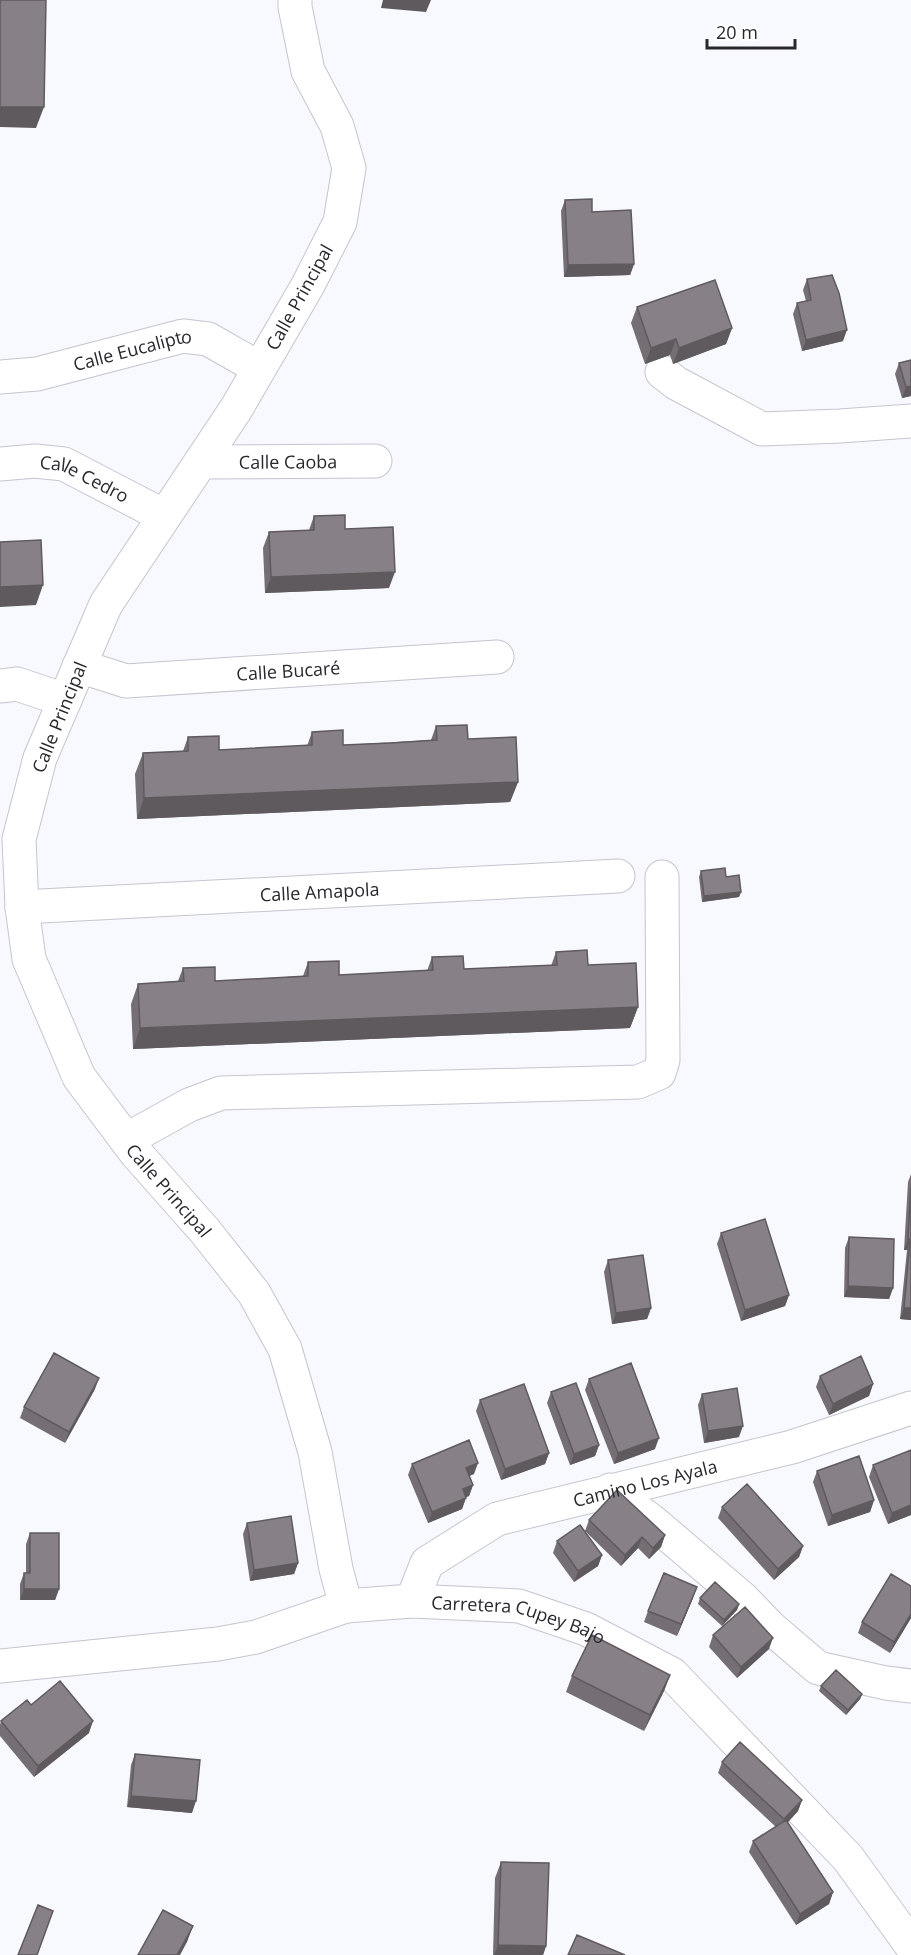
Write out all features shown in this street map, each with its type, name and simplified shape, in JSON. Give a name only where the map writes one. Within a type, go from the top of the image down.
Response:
[{"type":"street","name":"Calle Principal","points":[[295,0],[308,71],[337,126],[349,168],[340,222],[308,285],[236,409],[106,604],[40,758],[19,839],[22,907],[29,959],[79,1077],[126,1140],[205,1231],[254,1293],[285,1349],[315,1452],[336,1569],[346,1606]]},
{"type":"street","name":"Calle Eucalipto","points":[[0,377],[37,374],[183,336],[207,339],[260,368]]},
{"type":"street","points":[[662,372],[676,383],[762,429],[911,420]]},
{"type":"street","name":"Calle Caoba","points":[[201,462],[375,460]]},
{"type":"street","name":"Calle Cedro","points":[[0,464],[35,461],[64,464],[164,516]]},
{"type":"street","name":"Calle Bucaré","points":[[79,666],[126,681],[497,657]]},
{"type":"street","points":[[0,686],[17,684],[65,700]]},
{"type":"street","name":"Calle Amapola","points":[[22,907],[618,876]]},
{"type":"street","points":[[126,1140],[189,1105],[221,1093],[638,1082],[659,1073],[663,1060],[662,877]]},
{"type":"street","name":"Camino Los Ayala","points":[[412,1601],[427,1563],[497,1519],[792,1447],[911,1408]]},
{"type":"street","points":[[610,1490],[653,1522],[742,1598],[770,1627],[818,1668],[886,1683],[911,1686]]},
{"type":"street","name":"Carretera Cupey Bajo","points":[[0,1666],[218,1644],[256,1637],[346,1606],[412,1601],[519,1606],[586,1629],[672,1674],[848,1858],[911,1945]]},
{"type":"building","points":[[0,0],[46,0],[44,107],[0,107]]},
{"type":"building","points":[[592,199],[592,212],[631,210],[634,264],[568,265],[565,200]]},
{"type":"building","points":[[832,275],[839,293],[847,330],[806,340],[797,303],[811,300],[807,279]]},
{"type":"building","points":[[715,280],[732,328],[679,348],[676,339],[651,348],[637,307]]},
{"type":"building","points":[[911,360],[911,386],[906,387],[899,363]]},
{"type":"building","points":[[345,515],[345,529],[393,527],[395,572],[271,577],[269,532],[314,530],[314,516]]},
{"type":"building","points":[[41,540],[43,585],[0,587],[0,542]]},
{"type":"building","points":[[467,725],[468,739],[516,737],[518,782],[144,798],[143,753],[188,751],[188,737],[219,736],[219,750],[312,745],[312,732],[343,730],[343,745],[391,743],[437,740],[436,726]]},
{"type":"building","points":[[725,868],[726,877],[739,875],[741,892],[704,896],[701,871]]},
{"type":"building","points":[[587,950],[588,965],[636,963],[638,1007],[140,1028],[138,984],[184,981],[183,968],[215,967],[215,981],[308,976],[308,962],[339,961],[339,975],[433,970],[432,957],[463,956],[464,969],[557,965],[556,952]]},
{"type":"building","points":[[911,1187],[911,1239],[908,1239]]},
{"type":"building","points":[[765,1219],[789,1295],[745,1310],[721,1233]]},
{"type":"building","points":[[849,1237],[894,1239],[893,1288],[848,1286]]},
{"type":"building","points":[[910,1240],[911,1308],[904,1308]]},
{"type":"building","points":[[643,1255],[651,1308],[616,1313],[608,1260]]},
{"type":"building","points":[[54,1353],[99,1378],[69,1432],[24,1407]]},
{"type":"building","points":[[861,1356],[873,1384],[833,1404],[820,1376]]},
{"type":"building","points":[[631,1363],[659,1438],[618,1453],[589,1379]]},
{"type":"building","points":[[576,1383],[599,1445],[574,1454],[551,1392]]},
{"type":"building","points":[[524,1384],[549,1453],[505,1469],[480,1400]]},
{"type":"building","points":[[737,1388],[743,1426],[708,1431],[702,1394]]},
{"type":"building","points":[[469,1440],[478,1463],[466,1468],[473,1485],[463,1489],[466,1498],[432,1512],[412,1464]]},
{"type":"building","points":[[911,1450],[911,1505],[892,1513],[873,1465]]},
{"type":"building","points":[[859,1456],[874,1500],[832,1515],[817,1471]]},
{"type":"building","points":[[747,1484],[803,1546],[778,1569],[722,1507]]},
{"type":"building","points":[[617,1490],[665,1535],[653,1548],[642,1537],[625,1555],[589,1520]]},
{"type":"building","points":[[291,1516],[298,1563],[254,1570],[247,1523]]},
{"type":"building","points":[[580,1525],[602,1555],[578,1571],[557,1541]]},
{"type":"building","points":[[30,1533],[59,1533],[59,1589],[24,1589],[24,1573],[30,1573]]},
{"type":"building","points":[[664,1573],[697,1587],[681,1624],[648,1611]]},
{"type":"building","points":[[891,1574],[911,1586],[911,1614],[894,1642],[862,1622]]},
{"type":"building","points":[[715,1582],[739,1604],[724,1620],[700,1598]]},
{"type":"building","points":[[745,1607],[773,1638],[741,1667],[713,1635]]},
{"type":"building","points":[[592,1635],[670,1675],[650,1715],[572,1676]]},
{"type":"building","points":[[836,1670],[862,1694],[848,1710],[821,1686]]},
{"type":"building","points":[[60,1681],[93,1721],[38,1766],[1,1721],[27,1700],[31,1705]]},
{"type":"building","points":[[740,1742],[802,1800],[784,1819],[722,1762]]},
{"type":"building","points":[[135,1754],[200,1760],[196,1801],[131,1796]]},
{"type":"building","points":[[786,1820],[833,1892],[800,1914],[753,1841]]},
{"type":"building","points":[[501,1862],[549,1863],[546,1946],[498,1945]]},
{"type":"building","points":[[38,1905],[53,1911],[37,1955],[18,1955]]},
{"type":"building","points":[[163,1910],[193,1926],[177,1955],[138,1955]]},
{"type":"building","points":[[577,1935],[625,1955],[568,1955]]}]
